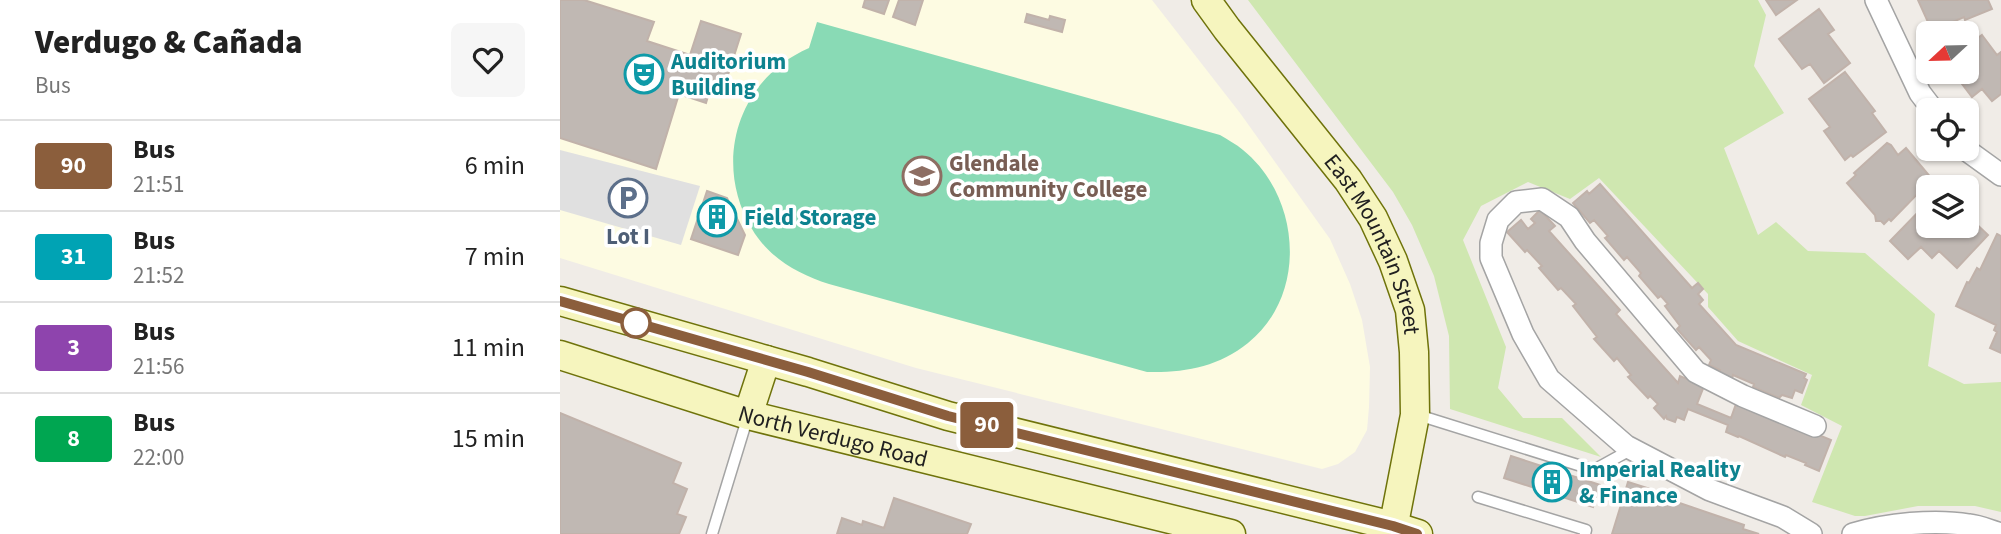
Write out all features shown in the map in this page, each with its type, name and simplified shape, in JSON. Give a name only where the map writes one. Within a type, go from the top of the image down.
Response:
[{"type":"main road","name":"East Mountain Street","points":[[1206,0],[1348,180],[1373,218],[1394,261],[1410,310],[1415,352],[1415,415],[1401,531]]},
{"type":"main road","name":"North Verdugo Road","points":[[560,301],[948,416],[1401,531]]},
{"type":"main road","name":"North Verdugo Road","points":[[560,355],[748,415],[1231,534]]},
{"type":"main road","points":[[748,415],[766,360]]},
{"type":"street","points":[[1876,0],[1924,98]]},
{"type":"street","points":[[1979,159],[2001,175]]},
{"type":"street","points":[[1811,534],[1783,517],[1710,490],[1632,449],[1549,380],[1523,334],[1491,258],[1491,243],[1498,220],[1516,202],[1542,199],[1569,217],[1585,241],[1696,372],[1743,396],[1815,426]]},
{"type":"street","points":[[1853,534],[1896,524],[1931,529],[1968,524],[2001,534]]},
{"type":"lane","points":[[712,534],[748,415]]},
{"type":"lane","points":[[1415,415],[1594,470],[1632,449]]},
{"type":"lane","points":[[1478,497],[1586,530],[1585,534]]},
{"type":"shaded area","name":"Glendale Community College","points":[[560,0],[1152,0],[1240,113],[1330,239],[1362,320],[1370,367],[1367,430],[1355,452],[1338,464],[1322,469],[916,368],[560,258]]},
{"type":"shaded area","name":"Lot I","points":[[560,150],[700,186],[681,245],[560,210]]},
{"type":"green space","points":[[1248,0],[1758,0],[1766,15],[1754,66],[1784,113],[1724,148],[1758,235],[1776,222],[1808,251],[1865,253],[1935,314],[1928,366],[1964,384],[2001,382],[2001,512],[1975,506],[1918,506],[1855,516],[1812,502],[1842,426],[1801,405],[1812,375],[1738,341],[1708,307],[1708,294],[1599,178],[1570,199],[1528,182],[1481,206],[1463,240],[1506,347],[1498,388],[1523,418],[1562,418],[1601,457],[1450,409],[1449,336],[1434,276],[1412,225],[1393,192]]},
{"type":"green space","points":[[817,22],[1220,135],[1235,144],[1262,170],[1277,193],[1286,219],[1290,246],[1288,273],[1281,299],[1267,323],[1248,343],[1213,363],[1187,370],[1147,372],[829,284],[785,264],[759,239],[740,203],[734,177],[734,150],[739,125],[749,101],[765,80],[785,62],[809,48]]},
{"type":"building","name":"Auditorium Building","points":[[560,0],[584,0],[654,22],[647,41],[690,55],[701,21],[741,34],[721,97],[709,93],[706,103],[679,94],[656,169],[560,138]]},
{"type":"building","points":[[865,0],[889,0],[884,14],[863,7]]},
{"type":"building","points":[[899,0],[923,0],[915,25],[893,17]]},
{"type":"building","points":[[1766,0],[1797,0],[1776,15]]},
{"type":"building","points":[[1918,0],[1988,0],[1992,9],[1965,20],[1964,17],[1955,21],[1927,21]]},
{"type":"building","points":[[1819,9],[1834,30],[1828,34],[1850,63],[1824,83],[1810,64],[1802,69],[1779,39]]},
{"type":"building","points":[[1027,14],[1049,20],[1050,16],[1065,20],[1062,32],[1025,22]]},
{"type":"building","points":[[1982,35],[1997,55],[2001,52],[2001,94],[1992,101],[1982,89],[1972,97],[1962,84],[1979,84],[1979,37]]},
{"type":"building","points":[[1845,72],[1875,111],[1872,113],[1886,132],[1845,160],[1824,131],[1830,127],[1809,99]]},
{"type":"building","points":[[1887,143],[1898,155],[1906,148],[1929,175],[1916,175],[1916,195],[1891,221],[1889,219],[1884,224],[1876,221],[1875,215],[1847,183],[1856,175],[1854,173]]},
{"type":"building","points":[[1600,184],[1692,288],[1698,283],[1703,289],[1698,294],[1703,300],[1699,304],[1736,345],[1806,374],[1804,378],[1807,380],[1802,393],[1795,390],[1792,398],[1782,395],[1779,398],[1733,375],[1732,379],[1719,373],[1720,370],[1709,365],[1711,360],[1699,347],[1696,350],[1677,329],[1680,326],[1665,306],[1668,304],[1661,296],[1658,298],[1627,257],[1624,260],[1594,220],[1590,223],[1573,203]]},
{"type":"building","name":"Field Storage","points":[[707,191],[727,198],[745,235],[738,255],[691,239]]},
{"type":"building","points":[[1540,210],[1555,226],[1549,231],[1620,310],[1616,314],[1678,383],[1680,376],[1704,386],[1697,404],[1731,418],[1737,401],[1831,440],[1819,471],[1805,465],[1806,463],[1726,432],[1728,425],[1688,409],[1684,420],[1677,417],[1675,422],[1666,416],[1664,419],[1654,408],[1658,404],[1650,396],[1648,398],[1628,377],[1631,375],[1617,358],[1614,361],[1594,339],[1597,337],[1573,306],[1576,304],[1561,288],[1558,290],[1539,268],[1542,266],[1507,232],[1521,220],[1528,229],[1535,223],[1531,219]]},
{"type":"building","points":[[1916,214],[1916,238],[1979,238],[1979,226],[1988,235],[1957,268],[1939,251],[1932,258],[1921,247],[1908,259],[1890,241]]},
{"type":"building","points":[[1997,234],[2001,236],[2001,353],[1990,348],[1997,332],[1994,330],[1996,325],[1956,306],[1967,282],[1969,283],[1977,268],[1980,270]]},
{"type":"building","points":[[560,413],[681,463],[673,483],[687,489],[677,514],[686,517],[679,534],[560,534]]},
{"type":"building","name":"Imperial Reality & Finance","points":[[1511,456],[1600,485],[1593,507],[1504,478]]},
{"type":"building","points":[[1628,482],[1666,494],[1665,498],[1744,525],[1743,529],[1759,534],[1612,534]]},
{"type":"building","points":[[894,498],[971,524],[967,534],[837,534],[842,518],[862,525],[863,521],[884,528]]},
{"type":"bus line","name":"90","points":[[560,301],[808,372],[948,416],[1417,534]]},
{"type":"place","name":"Auditorium Building","points":[[644,74]]},
{"type":"place","name":"Glendale Community College","points":[[922,176]]},
{"type":"place","name":"Lot I","points":[[628,198]]},
{"type":"place","name":"Field Storage","points":[[717,217]]},
{"type":"place","name":"Imperial Reality & Finance","points":[[1552,482]]}]
